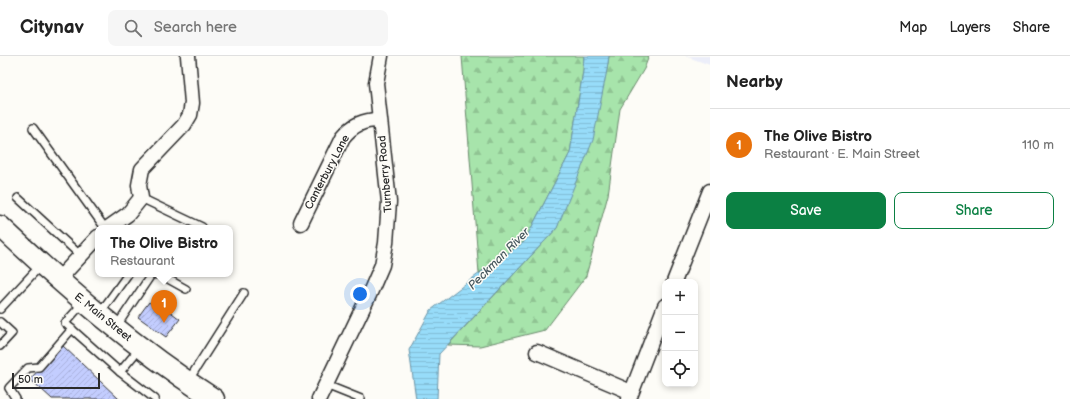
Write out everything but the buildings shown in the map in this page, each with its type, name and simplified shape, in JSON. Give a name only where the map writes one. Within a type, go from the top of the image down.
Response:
[{"type":"main road","name":"E. Main Street","points":[[0,226],[91,309],[211,398]]},
{"type":"street","points":[[112,225],[128,214],[141,198],[139,185],[142,169],[184,125],[190,115],[192,103],[188,56]]},
{"type":"street","name":"Turnberry Road","points":[[319,399],[382,265],[386,243],[389,202],[376,83],[381,56]]},
{"type":"street","name":"Canterbury Lane","points":[[301,223],[343,137],[351,128],[361,122],[379,120]]},
{"type":"street","points":[[675,279],[710,191]]},
{"type":"street","points":[[58,280],[95,241]]},
{"type":"street","points":[[537,352],[630,396],[662,314]]},
{"type":"lane","points":[[33,128],[103,225]]},
{"type":"lane","points":[[18,198],[81,256]]},
{"type":"lane","points":[[141,198],[198,225]]},
{"type":"lane","points":[[0,309],[41,265]]},
{"type":"lane","points":[[125,277],[91,309],[65,324],[120,372],[155,399]]},
{"type":"lane","points":[[115,328],[150,277]]},
{"type":"lane","points":[[163,277],[186,290]]},
{"type":"lane","points":[[188,382],[244,293]]},
{"type":"lane","points":[[0,322],[12,333],[0,346]]},
{"type":"lane","points":[[16,399],[9,388],[28,368],[39,367],[72,329]]},
{"type":"lane","points":[[120,372],[141,347]]},
{"type":"lane","points":[[326,385],[361,399]]},
{"type":"shaded area","points":[[685,56],[710,56],[710,65]]},
{"type":"green space","points":[[462,56],[584,56],[570,153],[524,242],[479,273]]},
{"type":"green space","points":[[609,56],[649,56],[644,69],[620,109],[608,195],[586,276],[545,330],[480,346],[448,345],[557,228],[607,70]]},
{"type":"water","points":[[584,56],[609,56],[593,140],[557,228],[439,354],[437,399],[416,399],[409,350],[431,310],[524,242],[570,153]]},
{"type":"place","name":"The Olive Bistro","points":[[164,323]]},
{"type":"water label","name":"Peckman River","points":[[499,259]]}]
